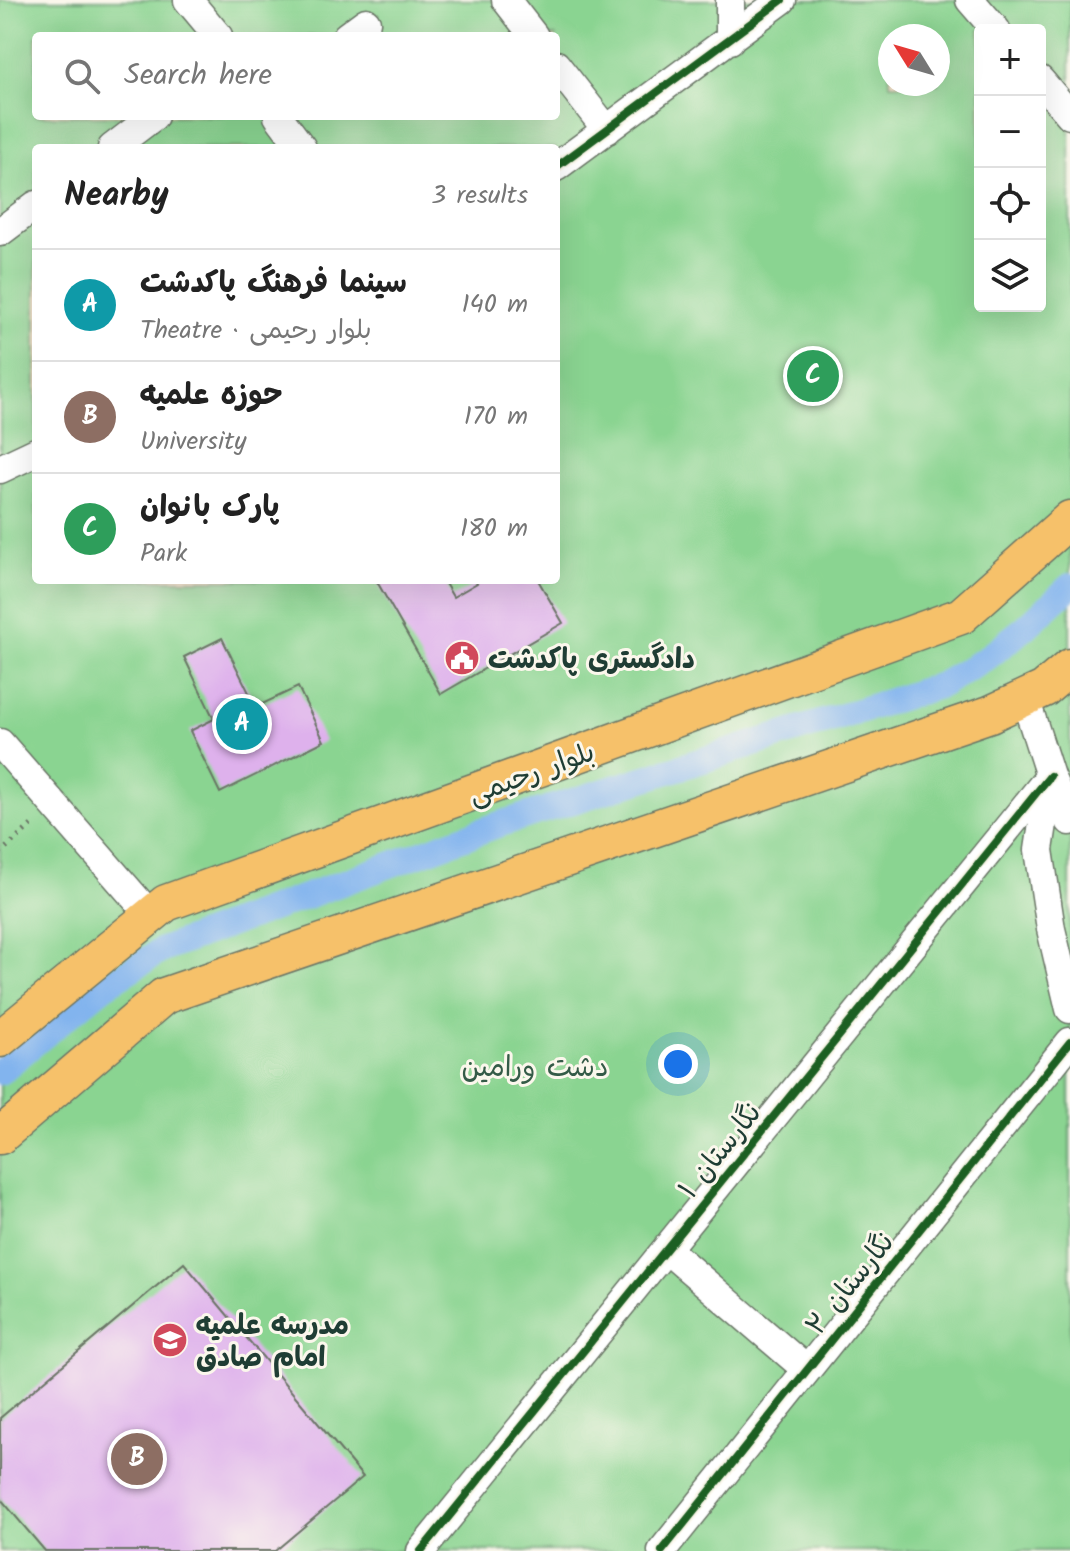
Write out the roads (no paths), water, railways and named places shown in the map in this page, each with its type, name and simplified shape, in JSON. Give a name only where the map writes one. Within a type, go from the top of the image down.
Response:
[{"type":"main road","name":"بلوار رحیمی","points":[[0,1039],[166,903],[961,616],[1070,519]]},
{"type":"main road","points":[[0,1136],[164,996],[990,714],[1052,686]]},
{"type":"street","points":[[188,0],[215,32]]},
{"type":"street","points":[[506,0],[531,32]]},
{"type":"street","points":[[730,0],[730,40]]},
{"type":"street","points":[[560,164],[782,0]]},
{"type":"street","points":[[970,0],[991,24]]},
{"type":"street","points":[[560,70],[607,130]]},
{"type":"street","points":[[1046,87],[1070,115]]},
{"type":"street","points":[[117,144],[149,120]]},
{"type":"street","points":[[281,120],[299,144]]},
{"type":"street","points":[[0,232],[32,208]]},
{"type":"street","points":[[0,469],[32,454]]},
{"type":"street","points":[[1052,686],[1050,776],[1039,850],[1051,929],[1070,1009]]},
{"type":"street","points":[[0,743],[151,916]]},
{"type":"street","points":[[1050,776],[1070,821]]},
{"type":"street","name":"نگارستان ۱","points":[[421,1551],[1050,776]]},
{"type":"street","name":"نگارستان ۲","points":[[662,1551],[1070,1042]]},
{"type":"street","points":[[666,1249],[807,1370]]},
{"type":"waterway","points":[[0,1072],[104,986],[162,950],[497,825],[941,685],[984,660],[1070,586]]},
{"type":"place","name":"پارک بانوان","points":[[813,376]]},
{"type":"place","name":"دادگستری پاکدشت","points":[[462,658]]},
{"type":"place","name":"سینما فرهنگ پاکدشت","points":[[242,724]]},
{"type":"place","name":"مدرسه علمیه امام صادق","points":[[170,1340]]},
{"type":"place","name":"حوزه علمیه","points":[[137,1459]]},
{"type":"park label","name":"دشت ورامین","points":[[535,1066]]}]
